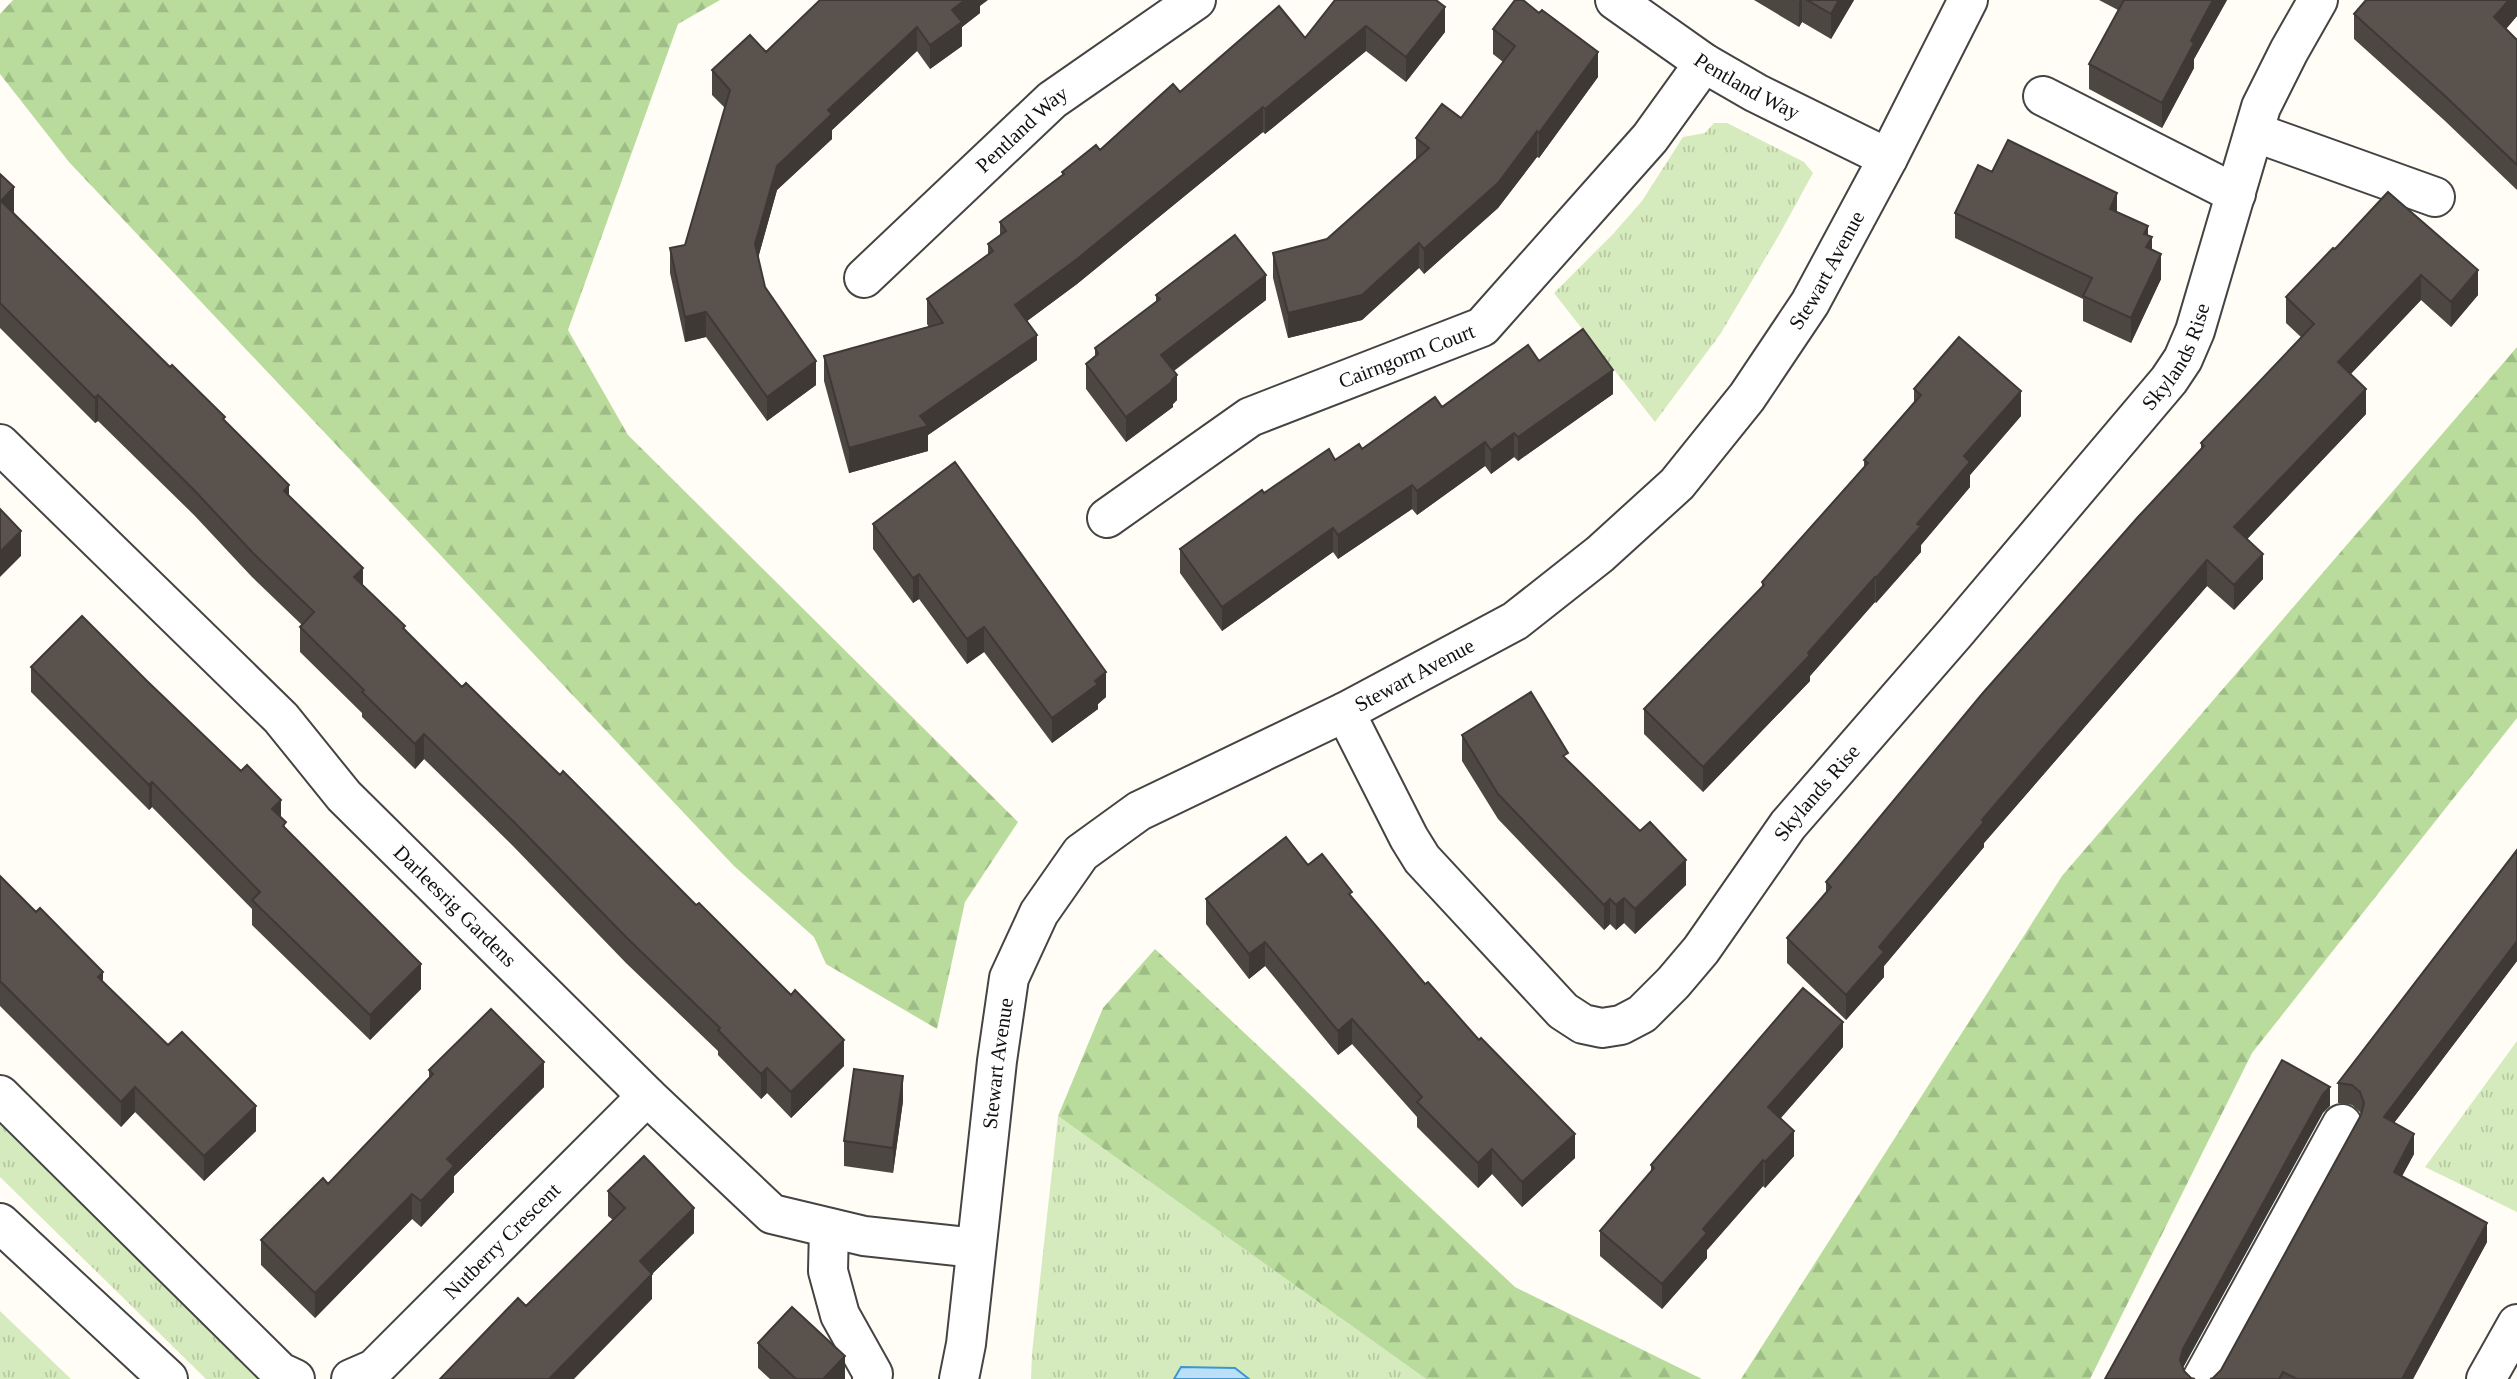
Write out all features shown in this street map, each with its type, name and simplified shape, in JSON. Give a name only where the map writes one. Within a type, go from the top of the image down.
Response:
[{"type":"street","name":"Pentland Way","points":[[864,278],[1052,100],[1196,0]]},
{"type":"street","name":"Pentland Way","points":[[1615,0],[1704,63],[1756,93],[1888,158]]},
{"type":"street","name":"Stewart Avenue","points":[[964,1367],[997,1062],[1009,978],[1039,912],[1081,853],[1139,811],[1345,712],[1515,621],[1601,554],[1677,484],[1747,397],[1810,303],[1888,158],[1968,0]]},
{"type":"street","name":"Skylands Rise","points":[[1345,712],[1422,859],[1563,1011],[1583,1024],[1602,1028],[1621,1025],[1642,1014],[1701,950],[1788,824],[1964,622],[2169,380],[2183,359],[2195,331],[2267,96],[2318,0]]},
{"type":"street","name":"Cairngorm Court","points":[[1107,518],[1250,417],[1482,327],[1650,138],[1704,63]]},
{"type":"street","points":[[2043,96],[2236,194]]},
{"type":"street","points":[[2254,132],[2435,197]]},
{"type":"street","name":"Darleesrig Gardens","points":[[0,443],[281,718],[344,796],[647,1096],[772,1214],[864,1236],[976,1248]]},
{"type":"street","points":[[0,1095],[280,1372],[295,1379]]},
{"type":"street","name":"Nutberry Crescent","points":[[351,1379],[374,1369],[647,1096]]},
{"type":"street","points":[[2202,1379],[2342,1124]]},
{"type":"street","points":[[0,1223],[168,1379]]},
{"type":"street","points":[[829,1228],[828,1271],[839,1315],[873,1374],[872,1379]]},
{"type":"street","points":[[2486,1379],[2517,1324]]},
{"type":"green space","points":[[13,0],[720,0],[678,24],[568,330],[628,435],[1018,822],[965,902],[937,1029],[826,964],[814,937],[734,866],[69,162],[0,74],[0,14]]},
{"type":"green space","points":[[1714,123],[1727,123],[1804,162],[1813,173],[1721,333],[1655,422],[1554,293],[1642,201],[1683,137],[1705,133]]},
{"type":"green space","points":[[2517,347],[2517,718],[2252,1053],[2090,1379],[1741,1379],[2062,876]]},
{"type":"green space","points":[[1155,949],[1515,1287],[1702,1379],[1426,1379],[1058,1116],[1103,1008]]},
{"type":"green space","points":[[2517,1041],[2517,1212],[2425,1167]]},
{"type":"green space","points":[[1058,1116],[1426,1379],[1031,1379]]},
{"type":"green space","points":[[0,1117],[268,1379],[206,1379],[0,1177]]},
{"type":"green space","points":[[0,1311],[71,1379],[0,1379]]},
{"type":"water","points":[[1181,1367],[1235,1368],[1249,1379],[1174,1379]]},
{"type":"building","points":[[820,0],[965,0],[952,10],[962,22],[930,45],[917,27],[828,110],[832,114],[777,166],[755,244],[765,287],[816,361],[767,397],[706,312],[685,317],[670,248],[685,245],[730,90],[712,70],[750,35],[766,52]]},
{"type":"building","points":[[1335,0],[1436,0],[1445,7],[1406,57],[1366,26],[1077,259],[1015,305],[1037,335],[920,416],[928,426],[849,448],[824,356],[943,323],[927,299],[993,251],[988,244],[1006,231],[1000,222],[1064,174],[1062,172],[1096,145],[1100,150],[1173,84],[1180,92],[1279,6],[1305,38]]},
{"type":"building","points":[[1515,0],[1523,0],[1539,13],[1542,10],[1598,52],[1539,133],[1537,131],[1498,183],[1424,249],[1419,243],[1362,295],[1288,313],[1273,253],[1327,239],[1429,148],[1416,138],[1442,104],[1461,118],[1515,46],[1493,29]]},
{"type":"building","points":[[1807,0],[1839,0],[1831,14]]},
{"type":"building","points":[[2124,0],[2213,0],[2162,103],[2089,64]]},
{"type":"building","points":[[2366,0],[2509,0],[2494,17],[2517,40],[2517,165],[2354,14]]},
{"type":"building","points":[[2008,140],[2117,193],[2110,209],[2148,226],[2144,234],[2152,237],[2146,247],[2161,254],[2131,318],[2083,296],[2092,278],[1955,213],[1978,165],[1992,172]]},
{"type":"building","points":[[0,174],[14,187],[1,201],[170,367],[172,365],[225,417],[223,419],[289,485],[284,491],[363,568],[354,577],[405,626],[403,628],[462,687],[466,683],[560,775],[563,771],[696,905],[699,903],[791,995],[795,990],[844,1040],[791,1092],[767,1068],[761,1074],[718,1030],[720,1028],[424,734],[415,744],[362,692],[364,690],[300,627],[314,612],[98,395],[95,398],[0,303]]},
{"type":"building","points":[[2388,192],[2478,270],[2451,302],[2421,275],[2338,362],[2366,389],[2234,527],[2263,554],[2234,585],[2207,560],[1982,820],[1984,822],[1879,947],[1884,952],[1846,995],[1787,938],[1831,887],[1826,882],[1982,694],[2204,446],[2201,443],[2314,324],[2286,297]]},
{"type":"building","points":[[1235,235],[1266,275],[1161,355],[1177,375],[1126,417],[1086,364],[1098,354],[1095,348],[1160,299],[1156,295]]},
{"type":"building","points":[[1583,329],[1613,370],[1518,437],[1514,433],[1491,450],[1485,442],[1417,491],[1412,485],[1338,535],[1333,528],[1222,607],[1180,549],[1262,490],[1264,493],[1329,449],[1335,460],[1359,444],[1362,449],[1435,397],[1442,407],[1528,345],[1539,361]]},
{"type":"building","points":[[1959,337],[2021,391],[1964,456],[1970,462],[1917,524],[1921,526],[1808,653],[1810,655],[1703,767],[1644,709],[1764,585],[1762,582],[1868,463],[1864,460],[1921,395],[1914,389]]},
{"type":"building","points":[[955,462],[1106,672],[1095,681],[1098,684],[1052,718],[984,627],[967,639],[919,574],[913,578],[873,524]]},
{"type":"building","points":[[0,509],[21,531],[0,552]]},
{"type":"building","points":[[82,616],[241,771],[247,765],[281,800],[272,809],[286,822],[283,826],[421,964],[370,1015],[252,900],[260,892],[152,782],[149,785],[31,667]]},
{"type":"building","points":[[1531,692],[1568,753],[1563,756],[1640,831],[1650,822],[1686,860],[1635,909],[1624,898],[1616,905],[1610,899],[1604,905],[1498,794],[1462,735]]},
{"type":"building","points":[[1286,837],[1308,865],[1322,854],[1352,892],[1349,894],[1425,984],[1428,982],[1479,1040],[1481,1038],[1575,1134],[1522,1182],[1492,1149],[1478,1163],[1417,1102],[1422,1097],[1352,1019],[1338,1031],[1265,942],[1249,954],[1206,899]]},
{"type":"building","points":[[2517,850],[2517,941],[2384,1117],[2414,1134],[2394,1172],[2487,1223],[2402,1379],[2297,1379],[2283,1372],[2279,1379],[2210,1379],[2221,1370],[2361,1115],[2364,1103],[2360,1092],[2352,1085],[2338,1083]]},
{"type":"building","points":[[0,876],[36,912],[40,908],[103,972],[98,977],[168,1045],[182,1032],[256,1106],[204,1156],[135,1087],[121,1102],[0,981]]},
{"type":"building","points":[[1803,988],[1843,1022],[1768,1107],[1794,1131],[1765,1162],[1763,1160],[1703,1229],[1707,1233],[1662,1284],[1600,1231],[1654,1168],[1651,1165]]},
{"type":"building","points":[[491,1009],[544,1062],[447,1159],[454,1166],[421,1201],[412,1194],[315,1293],[261,1240],[323,1178],[328,1184],[433,1074],[429,1070]]},
{"type":"building","points":[[2282,1060],[2330,1087],[2323,1094],[2183,1349],[2180,1360],[2184,1371],[2195,1379],[2105,1379]]},
{"type":"building","points":[[854,1069],[903,1076],[893,1148],[844,1141]]},
{"type":"building","points":[[644,1156],[694,1208],[640,1261],[652,1274],[549,1379],[440,1379],[518,1298],[526,1306],[625,1208],[608,1191]]},
{"type":"building","points":[[792,1307],[845,1356],[823,1379],[796,1379],[758,1343]]}]
